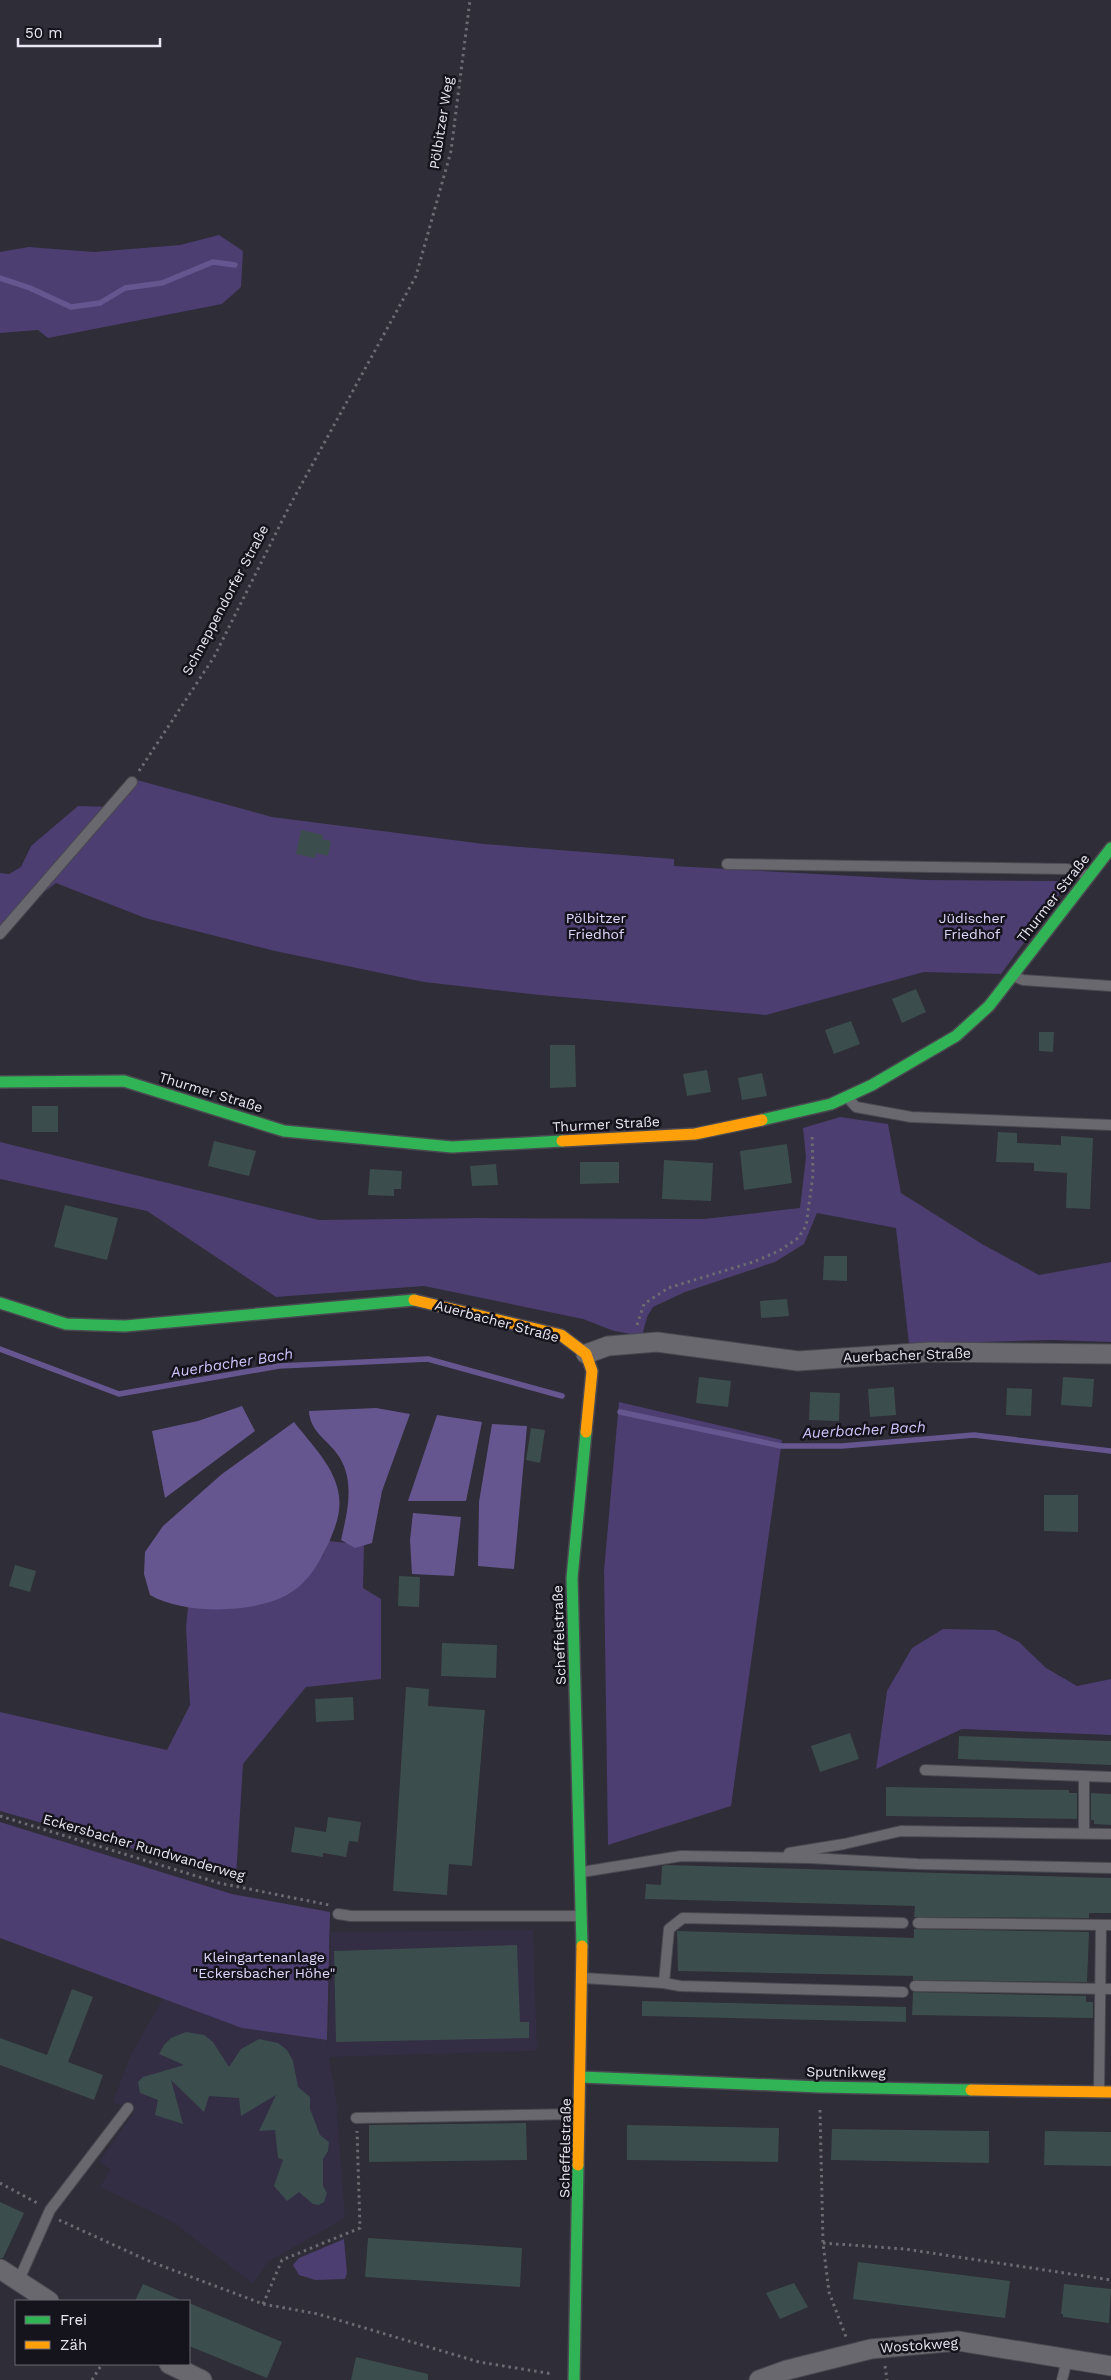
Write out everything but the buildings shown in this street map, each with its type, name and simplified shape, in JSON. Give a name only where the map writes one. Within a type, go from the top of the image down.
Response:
[{"type":"street","name":"Thurmer Straße","points":[[0,1082],[124,1081],[284,1131],[452,1147],[695,1134],[807,1110],[847,1097],[872,1085],[956,1036],[989,1006],[1111,848]]},
{"type":"street","name":"Auerbacher Straße","points":[[0,1303],[66,1324],[125,1326],[417,1300],[561,1335],[586,1354],[608,1346],[632,1343],[684,1344],[798,1361],[930,1352],[1111,1354]]},
{"type":"street","name":"Scheffelstraße","points":[[574,2379],[581,2077],[582,1916],[572,1578],[592,1371],[586,1354]]},
{"type":"street","name":"Sputnikweg","points":[[581,2077],[820,2087],[1111,2092]]},
{"type":"street","points":[[0,2269],[47,2300]]},
{"type":"street","name":"Wostokweg","points":[[759,2380],[787,2370],[871,2349],[958,2341],[1111,2366]]},
{"type":"street","points":[[171,2365],[202,2380]]},
{"type":"lane","points":[[0,934],[132,782]]},
{"type":"lane","points":[[727,864],[1067,869],[1088,876]]},
{"type":"lane","points":[[1012,975],[1023,980],[1111,986]]},
{"type":"lane","points":[[847,1097],[856,1106],[911,1117],[1111,1125]]},
{"type":"lane","points":[[925,1770],[1111,1776]]},
{"type":"lane","points":[[1084,1776],[1084,1833]]},
{"type":"lane","points":[[760,1857],[844,1844],[901,1831],[1111,1834]]},
{"type":"lane","points":[[581,1872],[681,1856],[1111,1868]]},
{"type":"lane","points":[[338,1914],[351,1916],[582,1916]]},
{"type":"lane","points":[[664,1983],[670,1930],[683,1918],[904,1923]]},
{"type":"lane","points":[[918,1923],[1106,1925],[1106,1989],[1099,2092]]},
{"type":"lane","points":[[582,1978],[664,1983],[680,1986],[903,1992]]},
{"type":"lane","points":[[916,1986],[1106,1989]]},
{"type":"lane","points":[[18,2282],[50,2210],[128,2108]]},
{"type":"lane","points":[[356,2118],[580,2114]]},
{"type":"lane","points":[[1062,2380],[1066,2360]]},
{"type":"path","name":"Pölbitzer Weg","points":[[416,276],[450,151],[470,0]]},
{"type":"path","name":"Schneppendorfer Straße","points":[[132,782],[214,657],[290,507],[416,276]]},
{"type":"path","points":[[632,1343],[644,1304],[668,1288],[753,1262],[798,1238],[806,1226],[813,1175],[813,1139],[807,1110]]},
{"type":"path","name":"Eckersbacher Rundwanderweg","points":[[0,1816],[219,1883],[330,1905],[338,1914]]},
{"type":"path","points":[[820,2087],[823,2242],[829,2292],[844,2337],[871,2349]]},
{"type":"path","points":[[263,2304],[282,2260],[360,2228],[356,2118]]},
{"type":"path","points":[[0,2183],[50,2210],[59,2220],[149,2261],[263,2304],[318,2314],[480,2362],[574,2379]]},
{"type":"path","points":[[823,2242],[906,2249],[1111,2280]]},
{"type":"path","points":[[92,2380],[101,2365]]},
{"type":"shaded area","points":[[242,1406],[255,1431],[165,1498],[152,1431],[198,1421]]},
{"type":"shaded area","points":[[376,1408],[410,1414],[382,1491],[372,1543],[355,1548],[341,1540],[348,1499],[345,1468],[336,1452],[316,1431],[310,1419],[309,1411]]},
{"type":"shaded area","points":[[437,1415],[482,1422],[466,1501],[408,1501]]},
{"type":"shaded area","points":[[294,1422],[328,1466],[337,1486],[339,1496],[339,1513],[334,1529],[314,1570],[303,1583],[290,1593],[276,1600],[240,1608],[200,1609],[164,1602],[150,1595],[144,1574],[145,1552],[163,1526],[222,1474]]},
{"type":"shaded area","points":[[492,1424],[527,1426],[514,1569],[478,1566],[479,1502]]},
{"type":"shaded area","points":[[413,1513],[461,1517],[454,1576],[412,1574],[410,1540]]},
{"type":"shaded area","points":[[533,1930],[537,2051],[329,2057],[336,2097],[345,2218],[268,2262],[253,2284],[173,2222],[100,2187],[110,2170],[99,2162],[135,2111],[113,2102],[130,2056],[165,1995],[242,2028],[327,2040],[328,2046],[331,1932]]},
{"type":"green space","points":[[219,235],[243,251],[241,287],[222,304],[48,338],[38,330],[0,333],[0,252],[29,247],[94,252],[180,245]]},
{"type":"green space","name":"Pölbitzer Friedhof","points":[[137,780],[272,817],[484,844],[674,859],[674,866],[925,880],[1069,881],[1001,974],[924,972],[766,1015],[540,995],[424,982],[275,951],[145,918],[56,883],[0,925],[0,873],[9,874],[21,867],[31,846],[78,806],[116,807]]},
{"type":"green space","points":[[840,1117],[888,1124],[901,1193],[982,1244],[1039,1275],[1111,1262],[1111,1342],[1052,1340],[909,1344],[896,1228],[817,1213],[804,1244],[775,1262],[685,1292],[653,1307],[647,1317],[642,1336],[614,1331],[583,1319],[424,1286],[276,1297],[147,1211],[0,1179],[0,1142],[319,1220],[477,1218],[704,1219],[800,1208],[806,1157],[803,1128]]},
{"type":"green space","points":[[619,1402],[782,1440],[731,1806],[608,1845],[604,1571]]},
{"type":"green space","points":[[329,1541],[364,1545],[363,1588],[381,1599],[381,1679],[306,1687],[243,1764],[236,1878],[0,1811],[0,1712],[167,1750],[190,1705],[186,1627],[188,1607],[230,1609],[322,1557]]},
{"type":"green space","points":[[943,1629],[995,1630],[1019,1642],[1046,1668],[1077,1686],[1111,1679],[1111,1735],[962,1729],[876,1769],[887,1691],[912,1648]]},
{"type":"green space","name":"Kleingartenanlage \"Eckersbacher Höhe\"","points":[[0,1822],[232,1894],[330,1912],[327,2040],[242,2028],[0,1938]]},
{"type":"green space","points":[[344,2239],[347,2273],[345,2279],[315,2280],[299,2275],[293,2265],[299,2258]]},
{"type":"waterway","points":[[0,278],[30,288],[71,307],[100,303],[125,288],[162,283],[213,262],[235,265]]},
{"type":"waterway","name":"Auerbacher Bach","points":[[0,1349],[119,1394],[279,1366],[428,1359],[562,1396]]},
{"type":"waterway","name":"Auerbacher Bach","points":[[620,1412],[781,1446],[842,1446],[974,1435],[1111,1451]]},
{"type":"traffic: fast","points":[[762,1120],[831,1104],[872,1085],[956,1036],[989,1006],[1111,848]]},
{"type":"traffic: fast","points":[[0,1082],[124,1081],[284,1131],[452,1147],[562,1141]]},
{"type":"traffic: fast","points":[[0,1303],[66,1324],[125,1326],[414,1300]]},
{"type":"traffic: fast","points":[[582,1946],[572,1578],[586,1432]]},
{"type":"traffic: fast","points":[[581,2077],[820,2087],[971,2090]]},
{"type":"traffic: fast","points":[[574,2380],[578,2165]]},
{"type":"traffic: slow","points":[[562,1141],[695,1134],[762,1120]]},
{"type":"traffic: slow","points":[[414,1300],[561,1335],[586,1354],[592,1371],[586,1432]]},
{"type":"traffic: slow","points":[[578,2165],[582,1946]]},
{"type":"traffic: slow","points":[[971,2090],[1111,2092]]},
{"type":"park label","name":"Jüdischer Friedhof","points":[[972,926]]}]
